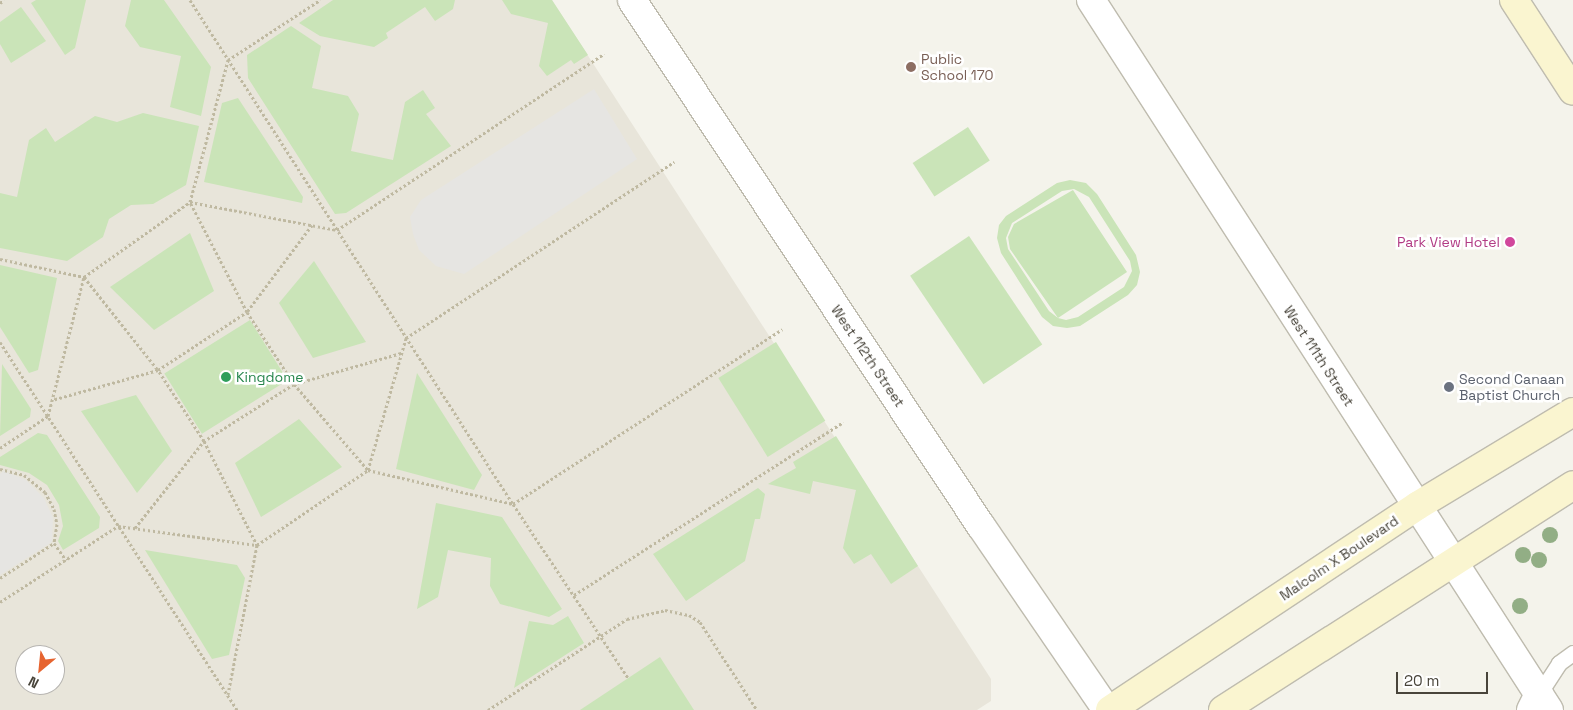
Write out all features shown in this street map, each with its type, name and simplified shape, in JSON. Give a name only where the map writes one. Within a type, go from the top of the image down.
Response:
[{"type":"main road","points":[[1514,0],[1573,92]]},
{"type":"main road","name":"Malcolm X Boulevard","points":[[1109,710],[1417,506],[1573,412]]},
{"type":"main road","points":[[1223,710],[1573,486]]},
{"type":"street","name":"West 112th Street","points":[[632,0],[981,526],[1109,710]]},
{"type":"street","name":"West 111th Street","points":[[1092,0],[1454,562],[1540,705]]},
{"type":"lane","points":[[1540,705],[1559,663],[1573,653]]},
{"type":"path","points":[[0,3],[4,0]]},
{"type":"path","points":[[190,0],[513,504],[628,678]]},
{"type":"path","points":[[0,448],[48,416],[84,277],[190,202],[228,60],[320,0]]},
{"type":"path","points":[[190,202],[337,230],[604,54]]},
{"type":"path","points":[[0,602],[118,526],[257,546],[368,470],[406,338],[674,162]]},
{"type":"path","points":[[190,202],[248,312],[294,384],[368,470],[513,504],[782,329]]},
{"type":"path","points":[[52,400],[158,370],[248,312],[312,225]]},
{"type":"path","points":[[0,259],[84,277],[158,370],[204,441],[257,546],[227,695]]},
{"type":"path","points":[[0,342],[237,710]]},
{"type":"path","points":[[134,528],[204,441],[294,384],[402,354]]},
{"type":"path","points":[[574,595],[843,422]]},
{"type":"path","points":[[0,469],[24,475],[45,492],[54,509],[57,524],[54,543],[66,560]]},
{"type":"path","points":[[0,578],[54,543]]},
{"type":"path","points":[[488,710],[601,636],[642,613],[665,610],[689,615],[700,622],[758,710]]},
{"type":"shaded area","points":[[0,0],[552,0],[991,679],[991,701],[977,710],[0,710]]},
{"type":"shaded area","points":[[594,89],[637,159],[464,274],[436,266],[419,250],[413,234],[410,217],[421,200]]},
{"type":"shaded area","points":[[4,471],[26,480],[44,498],[53,518],[52,542],[0,575],[0,474]]},
{"type":"green space","points":[[36,0],[86,0],[75,48],[65,55],[31,3]]},
{"type":"green space","points":[[131,0],[164,0],[211,67],[201,116],[170,107],[181,56],[140,47],[125,26]]},
{"type":"green space","points":[[333,0],[455,0],[453,9],[435,21],[425,7],[386,33],[388,38],[374,47],[320,36],[299,23]]},
{"type":"green space","points":[[502,0],[552,0],[588,55],[574,64],[571,60],[547,76],[539,66],[548,23],[511,14]]},
{"type":"green space","points":[[21,7],[46,41],[11,63],[0,44],[0,22]]},
{"type":"green space","points":[[291,26],[321,46],[312,88],[348,96],[359,114],[351,151],[393,160],[405,102],[423,90],[435,108],[426,114],[451,146],[346,213],[335,214],[248,78],[247,55]]},
{"type":"green space","points":[[238,98],[303,197],[302,203],[204,182],[222,103]]},
{"type":"green space","points":[[143,113],[199,126],[186,185],[153,204],[131,205],[109,219],[103,237],[67,261],[0,248],[0,193],[17,197],[29,140],[46,128],[55,142],[95,116],[117,122]]},
{"type":"green space","points":[[968,127],[990,161],[934,196],[913,163]]},
{"type":"green space","points":[[1070,180],[1086,183],[1097,194],[1136,255],[1140,272],[1137,285],[1128,295],[1080,326],[1067,328],[1053,326],[1042,317],[1001,253],[997,238],[999,225],[1006,216],[1057,183]],"holes":[[[1074,189],[1089,197],[1130,261],[1132,271],[1124,287],[1078,317],[1066,320],[1058,318],[1049,311],[1008,249],[1006,238],[1012,223],[1062,191]]]},
{"type":"green space","points":[[1073,190],[1127,272],[1058,318],[1010,249],[1008,237],[1014,224]]},
{"type":"green space","points":[[190,233],[214,291],[154,330],[110,287]]},
{"type":"green space","points":[[969,236],[1042,345],[983,384],[910,276]]},
{"type":"green space","points":[[314,261],[366,342],[313,358],[279,303]]},
{"type":"green space","points":[[0,265],[57,278],[38,370],[29,373],[0,327]]},
{"type":"green space","name":"Kingdome","points":[[250,320],[288,380],[202,434],[164,374]]},
{"type":"green space","points":[[776,342],[825,421],[768,457],[718,378]]},
{"type":"green space","points":[[2,364],[31,409],[30,417],[0,436]]},
{"type":"green space","points":[[417,373],[482,475],[474,490],[396,469]]},
{"type":"green space","points":[[136,395],[172,451],[137,493],[81,411]]},
{"type":"green space","points":[[299,419],[342,467],[261,517],[235,463]]},
{"type":"green space","points":[[38,433],[47,435],[100,517],[99,528],[63,550],[58,541],[63,526],[59,505],[47,485],[29,473],[0,465],[0,457]]},
{"type":"green space","points":[[836,436],[918,566],[891,584],[871,554],[854,564],[843,548],[856,490],[813,481],[810,494],[768,484],[796,468],[793,462]]},
{"type":"green space","points":[[758,488],[765,494],[760,519],[755,519],[745,561],[686,601],[653,554]]},
{"type":"green space","points":[[436,503],[502,517],[562,609],[549,617],[500,604],[490,586],[491,558],[448,550],[438,597],[417,609]]},
{"type":"green space","points":[[145,550],[237,565],[245,578],[229,655],[212,659]]},
{"type":"green space","points":[[568,616],[584,643],[514,688],[529,621],[553,625]]},
{"type":"green space","points":[[660,657],[694,710],[580,710]]},
{"type":"place","name":"Public School 170","points":[[911,67]]},
{"type":"place","name":"Park View Hotel","points":[[1510,242]]},
{"type":"place","name":"Kingdome","points":[[226,377]]},
{"type":"place","name":"Second Canaan Baptist Church","points":[[1449,387]]}]
